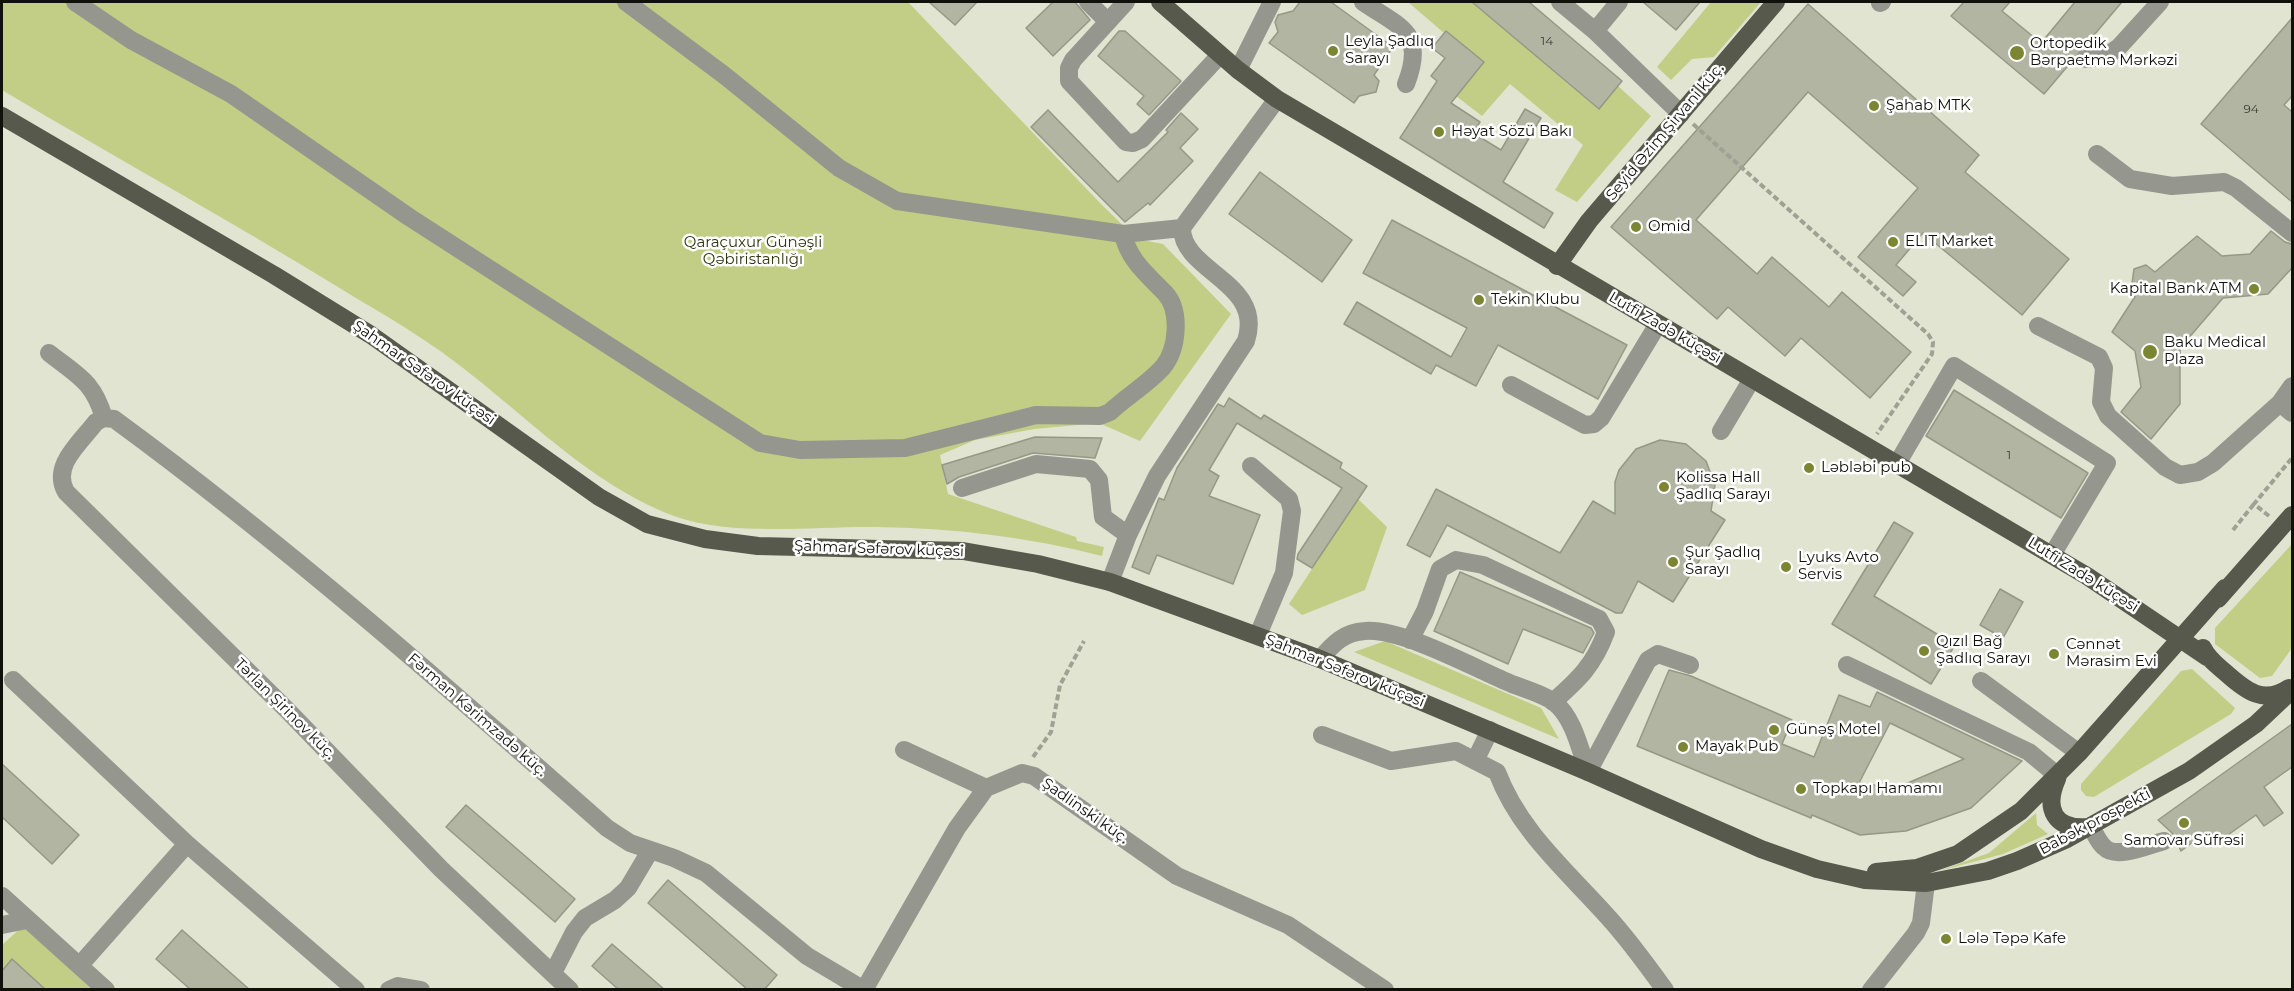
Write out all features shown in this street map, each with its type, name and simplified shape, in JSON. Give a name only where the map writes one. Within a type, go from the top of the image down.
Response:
[{"type":"main road","name":"Lutfi Zadə küçəsi","points":[[1160,2],[1220,56],[1277,99],[1557,266],[2052,555],[2182,638],[2207,657]]},
{"type":"main road","name":"Seyid Əzim Şirvani küç.","points":[[1557,266],[1589,221],[1776,2]]},
{"type":"main road","name":"Şahmar Səfərov küçəsi","points":[[2,117],[274,275],[371,335],[599,497],[647,524],[705,539],[758,546],[963,551],[1026,561],[1110,582],[1320,659],[1588,772],[1761,849],[1826,871]]},
{"type":"main road","points":[[1826,871],[1890,872],[1917,868],[1958,854],[2021,811],[2079,753],[2289,517]]},
{"type":"main road","points":[[2207,657],[2201,644],[2201,633],[2207,617],[2225,588]]},
{"type":"main road","name":"Babək prospekti","points":[[2207,657],[2245,690],[2257,696],[2270,696],[2292,688]]},
{"type":"main road","name":"Babək prospekti","points":[[1826,871],[1884,882],[1926,883],[1988,871],[2017,861],[2091,827],[2189,771],[2256,724],[2292,688]]},
{"type":"main road","points":[[2058,776],[2050,801],[2054,815],[2075,828],[2091,827]]},
{"type":"street","points":[[75,2],[131,40],[231,94],[409,217],[760,443],[800,450],[905,448],[1036,415],[1100,416],[1110,412],[1164,365],[1173,340],[1176,311],[1167,295],[1139,268],[1126,249],[1124,234]]},
{"type":"street","points":[[626,2],[724,75],[839,168],[897,201],[1124,234],[1182,228]]},
{"type":"street","points":[[1088,2],[1108,22]]},
{"type":"street","points":[[1126,2],[1073,60],[1069,68],[1069,81],[1126,141],[1133,143],[1142,140],[1220,56]]},
{"type":"street","points":[[1238,70],[1272,2]]},
{"type":"street","points":[[1363,2],[1407,33],[1413,44],[1414,63],[1406,84]]},
{"type":"street","points":[[1560,2],[1595,31],[1681,114]]},
{"type":"street","points":[[1595,31],[1619,2]]},
{"type":"street","points":[[2086,58],[2107,56],[2119,47],[2160,2]]},
{"type":"street","points":[[1110,582],[1128,535],[1157,476],[1246,340],[1251,326],[1249,312],[1242,300],[1185,244],[1182,228],[1277,99]]},
{"type":"street","points":[[2097,154],[2130,179],[2172,186],[2224,182],[2236,188],[2292,233]]},
{"type":"street","points":[[1511,385],[1585,425],[1594,423],[1601,418],[1658,324]]},
{"type":"street","points":[[2038,326],[2099,357],[2104,368],[2101,402],[2108,417],[2165,467],[2180,474],[2198,472],[2213,463],[2286,408],[2292,386]]},
{"type":"street","points":[[49,353],[89,384],[97,395],[104,418]]},
{"type":"street","points":[[1897,464],[1954,366],[2107,463],[2052,555]]},
{"type":"street","points":[[1721,431],[1752,380]]},
{"type":"street","name":"Fərman Kərimzadə küç.","points":[[104,418],[114,419],[256,528],[460,699],[607,828],[650,852],[674,858],[706,873],[807,956],[864,990]]},
{"type":"street","name":"Tərlan Şirinov küç.","points":[[104,418],[96,422],[61,470],[60,482],[66,492],[287,710],[441,869],[570,990]]},
{"type":"street","points":[[962,488],[1036,464],[1090,469],[1099,480],[1103,517],[1128,535]]},
{"type":"street","points":[[1251,466],[1289,499],[1292,511],[1284,573],[1258,635]]},
{"type":"street","points":[[1410,640],[1425,611],[1440,569],[1456,560],[1482,565],[1599,620],[1606,632],[1596,658],[1580,679],[1553,702]]},
{"type":"street","points":[[1320,659],[1336,641],[1348,634],[1366,631],[1382,632],[1410,640],[1553,702],[1571,726],[1588,772]]},
{"type":"street","points":[[1588,772],[1648,660],[1658,654],[1690,665]]},
{"type":"street","points":[[1847,665],[2029,752],[2058,776]]},
{"type":"street","points":[[13,680],[187,844],[356,990]]},
{"type":"street","points":[[1981,681],[2079,753]]},
{"type":"street","points":[[1475,761],[1490,730]]},
{"type":"street","points":[[1322,735],[1391,761],[1455,751],[1497,772],[1507,799],[1552,859],[1608,916],[1665,989]]},
{"type":"street","points":[[904,750],[986,788]]},
{"type":"street","points":[[864,990],[957,828],[986,788],[1022,772]]},
{"type":"street","name":"Şadlinski küç.","points":[[1022,772],[1034,776],[1177,876],[1288,925],[1385,990]]},
{"type":"street","points":[[2091,827],[2103,847],[2109,852],[2120,853],[2164,841]]},
{"type":"street","points":[[80,966],[187,844]]},
{"type":"street","points":[[553,973],[574,932],[585,918],[615,900],[628,888],[650,852]]},
{"type":"street","points":[[1871,990],[1916,933],[1921,923],[1926,883]]},
{"type":"street","points":[[2,896],[106,990]]},
{"type":"street","points":[[2,925],[27,920]]},
{"type":"street","points":[[389,990],[398,986],[421,990]]},
{"type":"path","points":[[1681,114],[1928,334],[1933,342],[1932,354],[1868,447]]},
{"type":"path","points":[[2233,530],[2292,458]]},
{"type":"path","points":[[2254,504],[2289,517]]},
{"type":"path","points":[[1022,772],[1052,732],[1056,696],[1084,641]]},
{"type":"green space","name":"Qaraçuxur Günəşli Qəbiristanlığı","points":[[2,2],[908,2],[1137,239],[1163,244],[1231,314],[1140,441],[1099,423],[1034,429],[975,440],[940,455],[948,494],[1076,537],[1077,541],[1104,547],[1102,556],[1018,539],[933,529],[876,527],[774,529],[721,526],[697,522],[674,516],[607,481],[576,460],[458,364],[416,335],[254,237],[2,90]]},
{"type":"green space","points":[[1408,2],[1472,2],[1598,109],[1618,86],[1651,116],[1577,202],[1555,190],[1583,145],[1510,84],[1482,116],[1456,96],[1446,32],[1444,33]]},
{"type":"green space","points":[[1711,2],[1761,2],[1714,57],[1692,59],[1671,80],[1657,67]]},
{"type":"green space","points":[[1358,499],[1387,527],[1365,590],[1302,615],[1289,604]]},
{"type":"green space","points":[[2292,544],[2292,648],[2272,676],[2260,678],[2215,644],[2215,628]]},
{"type":"green space","points":[[1385,641],[1541,708],[1559,739],[1354,652]]},
{"type":"green space","points":[[2192,669],[2235,708],[2231,714],[2094,797],[2086,796],[2081,790],[2081,784],[2181,671]]},
{"type":"green space","points":[[2036,813],[2037,825],[2048,834],[2003,854],[1939,871],[1989,853]]},
{"type":"green space","points":[[23,926],[91,989],[2,989],[2,945]]},
{"type":"building","points":[[929,2],[977,2],[955,25]]},
{"type":"building","points":[[1053,2],[1075,2],[1090,20],[1053,56],[1026,28]]},
{"type":"building","points":[[1300,2],[1331,2],[1393,47],[1374,75],[1379,81],[1376,92],[1359,96],[1354,103],[1269,43],[1278,32],[1275,22],[1278,15],[1293,11]]},
{"type":"building","points":[[1472,2],[1529,2],[1622,81],[1599,109]]},
{"type":"building","points":[[1643,2],[1700,2],[1676,30]]},
{"type":"building","name":"Ortopedik Bərpaetmə Mərkəzi","points":[[1964,2],[2010,2],[2002,11],[2041,43],[2075,2],[2122,2],[2044,94],[1951,16]]},
{"type":"building","points":[[1808,4],[1979,155],[1965,172],[2069,259],[2022,315],[1923,233],[1896,265],[1916,282],[1903,296],[1858,257],[1918,188],[1808,92],[1696,220],[1757,274],[1772,257],[1829,307],[1842,292],[1911,352],[1870,398],[1801,338],[1785,356],[1728,307],[1717,319],[1611,227]]},
{"type":"building","points":[[2292,18],[2292,96],[2284,105],[2292,112],[2292,202],[2201,124]]},
{"type":"building","points":[[1119,31],[1125,31],[1181,81],[1149,115],[1137,104],[1144,96],[1098,56]]},
{"type":"building","points":[[1446,31],[1484,62],[1451,103],[1480,122],[1473,133],[1501,150],[1525,109],[1541,118],[1503,182],[1553,213],[1544,228],[1400,138],[1437,81],[1431,76],[1445,58],[1432,48]]},
{"type":"building","points":[[1048,110],[1118,182],[1168,132],[1166,130],[1181,113],[1198,129],[1180,148],[1193,161],[1150,205],[1148,203],[1125,222],[1031,127]]},
{"type":"building","points":[[1260,172],[1352,240],[1322,282],[1229,214]]},
{"type":"building","name":"Tekin Klubu","points":[[1392,220],[1627,345],[1598,399],[1498,345],[1476,386],[1436,365],[1431,374],[1344,324],[1357,302],[1451,357],[1467,328],[1363,273]]},
{"type":"building","points":[[2271,231],[2285,242],[2292,244],[2292,268],[2268,294],[2223,298],[2180,348],[2180,404],[2151,439],[2121,412],[2141,387],[2135,351],[2112,332],[2140,289],[2132,283],[2134,269],[2146,265],[2155,272],[2197,236],[2222,256],[2250,254]]},
{"type":"building","points":[[1954,390],[2088,473],[2061,518],[1926,436]]},
{"type":"building","points":[[1229,398],[1261,419],[1264,415],[1342,463],[1340,468],[1367,486],[1312,568],[1297,559],[1298,554],[1342,488],[1237,423],[1209,470],[1219,476],[1209,496],[1260,515],[1233,584],[1157,555],[1149,574],[1132,567],[1159,498],[1164,500],[1177,468],[1218,404],[1224,407]]},
{"type":"building","points":[[1035,437],[1102,438],[1095,458],[1033,453],[959,477],[947,484],[942,465]]},
{"type":"building","points":[[1660,440],[1686,444],[1706,461],[1715,485],[1711,511],[1725,520],[1673,602],[1638,581],[1622,613],[1616,613],[1447,525],[1430,557],[1407,545],[1436,489],[1560,553],[1593,501],[1615,514],[1615,482],[1619,470],[1636,449]]},
{"type":"building","points":[[1894,522],[1913,533],[1874,596],[1955,645],[1931,684],[1832,624]]},
{"type":"building","points":[[1460,572],[1591,628],[1594,633],[1583,653],[1523,629],[1508,664],[1434,631]]},
{"type":"building","points":[[2000,589],[2023,602],[2003,638],[1980,625]]},
{"type":"building","points":[[1669,670],[1691,676],[1792,720],[1782,744],[1814,757],[1839,695],[1870,707],[1877,692],[2022,761],[1971,808],[1906,831],[1860,835],[1812,815],[1811,818],[1637,746]],"holes":[[[1890,723],[1964,759],[1896,788],[1859,783]]]},
{"type":"building","points":[[2292,724],[2292,767],[2264,787],[2283,813],[2264,826],[2256,815],[2211,847],[2202,835],[2181,851],[2172,833],[2158,820]]},
{"type":"building","points":[[2,764],[79,835],[52,864],[2,817]]},
{"type":"building","points":[[466,805],[575,899],[555,922],[446,827]]},
{"type":"building","points":[[668,880],[777,975],[764,990],[748,990],[648,903]]},
{"type":"building","points":[[182,930],[250,990],[191,990],[156,959]]},
{"type":"building","points":[[612,944],[665,990],[619,990],[592,966]]},
{"type":"building","points":[[12,959],[46,990],[2,990],[2,971]]},
{"type":"place","name":"Leyla Şadlıq Sarayı","points":[[1333,51]]},
{"type":"place","name":"Ortopedik Bərpaetmə Mərkəzi","points":[[2017,53]]},
{"type":"place","name":"Şahab MTK","points":[[1874,106]]},
{"type":"place","name":"Həyat Sözü Bakı","points":[[1439,132]]},
{"type":"place","name":"Omid","points":[[1636,227]]},
{"type":"place","name":"ELIT Market","points":[[1893,242]]},
{"type":"place","name":"Kapital Bank ATM","points":[[2254,289]]},
{"type":"place","name":"Tekin Klubu","points":[[1479,300]]},
{"type":"place","name":"Baku Medical Plaza","points":[[2150,352]]},
{"type":"place","name":"Ləbləbi pub","points":[[1809,468]]},
{"type":"place","name":"Kolissa Hall Şadlıq Sarayı","points":[[1664,487]]},
{"type":"place","name":"Şur Şadlıq Sarayı","points":[[1673,562]]},
{"type":"place","name":"Lyuks Avto Servis","points":[[1786,567]]},
{"type":"place","name":"Qızıl Bağ Şadlıq Sarayı","points":[[1924,651]]},
{"type":"place","name":"Cənnət Mərasim Evi","points":[[2054,654]]},
{"type":"place","name":"Günəş Motel","points":[[1774,730]]},
{"type":"place","name":"Mayak Pub","points":[[1683,747]]},
{"type":"place","name":"Topkapı Hamamı","points":[[1801,789]]},
{"type":"place","name":"Samovar Süfrəsi","points":[[2184,823]]},
{"type":"place","name":"Lələ Təpə Kafe","points":[[1946,939]]}]
